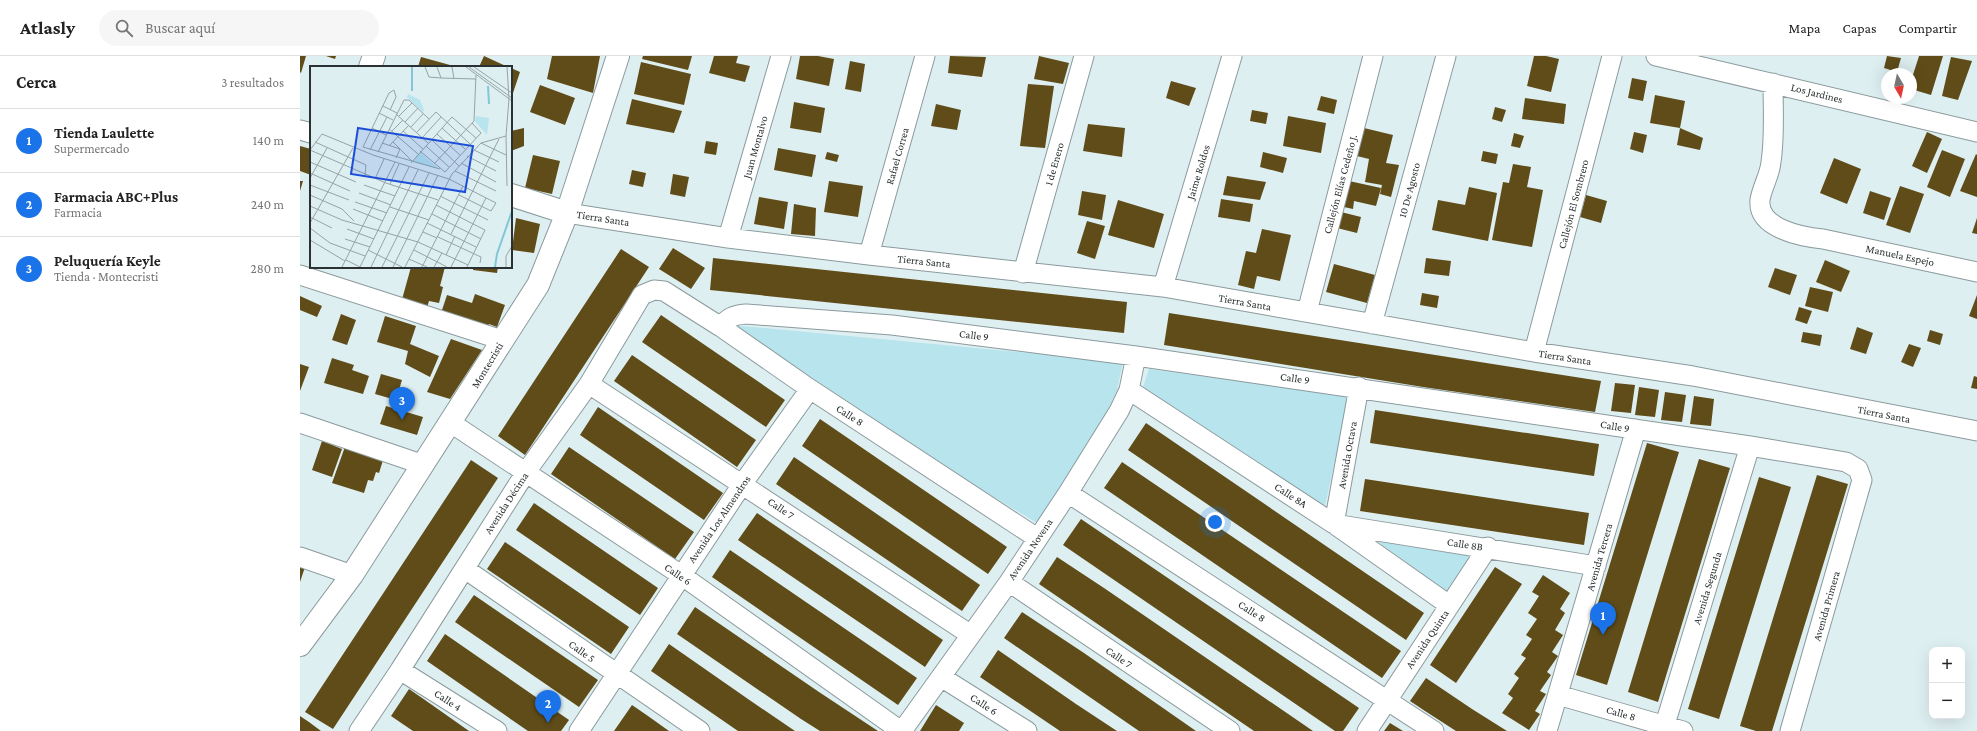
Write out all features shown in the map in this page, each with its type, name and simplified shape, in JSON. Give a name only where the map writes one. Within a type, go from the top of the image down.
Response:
[{"type":"street","points":[[370,66],[374,56]]},
{"type":"street","name":"Montecristi","points":[[300,645],[352,575],[451,423],[538,285],[568,213],[618,56]]},
{"type":"street","name":"Juan Montalvo","points":[[728,238],[782,56]]},
{"type":"street","name":"Rafael Correa","points":[[869,255],[925,56]]},
{"type":"street","name":"1 de Enero","points":[[1023,273],[1084,56]]},
{"type":"street","name":"Jaime Roldos","points":[[1163,287],[1232,56]]},
{"type":"street","name":"Callejón Elías Cedeño J.","points":[[1306,312],[1373,56]]},
{"type":"street","name":"10 De Agosto","points":[[1372,324],[1446,56]]},
{"type":"street","name":"Callejón El Sombrero","points":[[1534,352],[1612,56]]},
{"type":"street","name":"Los Jardines","points":[[1656,56],[1977,132]]},
{"type":"street","name":"Manuela Espejo","points":[[1773,83],[1771,162],[1760,205],[1765,217],[1778,228],[1802,237],[1823,239],[1977,272]]},
{"type":"street","points":[[300,130],[310,133]]},
{"type":"street","name":"Tierra Santa","points":[[512,195],[568,213],[728,238],[1023,273],[1163,287],[1534,352],[1693,376],[1977,431]]},
{"type":"street","points":[[300,275],[502,340]]},
{"type":"street","name":"Avenida Décima","points":[[359,731],[400,670],[526,472],[589,384],[642,295],[654,290],[664,291]]},
{"type":"street","name":"Calle 8","points":[[664,291],[1036,538]]},
{"type":"street","name":"Calle 9","points":[[720,327],[727,319],[735,315],[760,314],[892,325],[1136,356],[1360,387],[1846,462],[1858,469],[1862,480]]},
{"type":"street","name":"Avenida Novena","points":[[902,731],[1009,582],[1036,538],[1068,493],[1120,411],[1129,390],[1136,356]]},
{"type":"street","name":"Calle 7","points":[[589,384],[743,483],[971,635]]},
{"type":"street","name":"Avenida Octava","points":[[1334,524],[1360,387]]},
{"type":"street","name":"Avenida Los Almendros","points":[[579,731],[743,483],[810,389]]},
{"type":"street","name":"Calle 8A","points":[[1129,390],[1334,524],[1449,605]]},
{"type":"street","points":[[300,423],[424,465]]},
{"type":"street","name":"Calle 6","points":[[451,423],[681,575],[902,731]]},
{"type":"street","name":"Avenida Tercera","points":[[1547,731],[1636,429]]},
{"type":"street","name":"Avenida Segunda","points":[[1664,728],[1750,446]]},
{"type":"street","name":"Avenida Primera","points":[[1790,731],[1862,480]]},
{"type":"street","name":"Calle 8","points":[[1068,493],[1387,699],[1434,731]]},
{"type":"street","name":"Calle 8B","points":[[1334,524],[1488,547],[1596,566]]},
{"type":"street","name":"Avenida Quinta","points":[[1367,731],[1488,547]]},
{"type":"street","points":[[300,557],[352,575]]},
{"type":"street","name":"Calle 5","points":[[465,569],[616,675],[700,731]]},
{"type":"street","name":"Calle 7","points":[[1009,582],[1230,731]]},
{"type":"street","name":"Calle 4","points":[[400,670],[496,731]]},
{"type":"street","name":"Calle 6","points":[[942,676],[1027,731]]},
{"type":"street","name":"Calle 8","points":[[1558,695],[1664,728],[1684,731]]},
{"type":"shaded area","points":[[732,325],[1123,362],[1117,390],[1104,418],[1037,523],[979,488]]},
{"type":"shaded area","points":[[1149,369],[1349,396],[1325,506],[1141,393]]},
{"type":"shaded area","points":[[1373,538],[1471,555],[1447,592]]},
{"type":"building","points":[[300,56],[306,56],[301,73],[300,72]]},
{"type":"building","points":[[326,56],[336,56],[335,59]]},
{"type":"building","points":[[484,56],[506,66],[479,66]]},
{"type":"building","points":[[552,56],[600,56],[593,93],[547,79]]},
{"type":"building","points":[[643,56],[692,56],[688,70],[642,59]]},
{"type":"building","points":[[714,56],[738,56],[736,63],[750,66],[745,82],[709,73]]},
{"type":"building","points":[[800,56],[818,56],[834,59],[829,86],[796,79]]},
{"type":"building","points":[[950,56],[986,57],[982,77],[948,73]]},
{"type":"building","points":[[1039,56],[1069,63],[1063,84],[1034,79]]},
{"type":"building","points":[[1534,56],[1546,56],[1559,59],[1551,92],[1527,86]]},
{"type":"building","points":[[1887,56],[1901,58],[1898,68],[1884,68]]},
{"type":"building","points":[[1919,56],[1943,56],[1931,95],[1917,91],[1917,68],[1915,68]]},
{"type":"building","points":[[421,57],[450,65],[450,66],[418,66]]},
{"type":"building","points":[[1951,57],[1972,61],[1958,100],[1942,96]]},
{"type":"building","points":[[850,61],[865,64],[861,92],[845,89]]},
{"type":"building","points":[[641,62],[691,74],[684,105],[634,94]]},
{"type":"building","points":[[512,68],[520,72],[512,92]]},
{"type":"building","points":[[1632,78],[1647,81],[1643,101],[1628,98]]},
{"type":"building","points":[[1171,81],[1196,88],[1189,106],[1166,98]]},
{"type":"building","points":[[1028,84],[1054,86],[1045,148],[1020,146]]},
{"type":"building","points":[[540,85],[575,98],[565,125],[530,112]]},
{"type":"building","points":[[1655,95],[1685,101],[1680,128],[1650,123]]},
{"type":"building","points":[[1321,96],[1337,100],[1334,114],[1317,110]]},
{"type":"building","points":[[1525,98],[1566,104],[1564,124],[1522,119]]},
{"type":"building","points":[[632,99],[682,111],[674,133],[626,124]]},
{"type":"building","points":[[794,102],[825,108],[821,133],[790,128]]},
{"type":"building","points":[[936,104],[961,110],[957,130],[931,126]]},
{"type":"building","points":[[1495,107],[1506,110],[1502,122],[1492,119]]},
{"type":"building","points":[[1252,110],[1268,113],[1266,124],[1250,121]]},
{"type":"building","points":[[1288,116],[1326,123],[1321,153],[1283,146]]},
{"type":"building","points":[[1088,124],[1125,128],[1122,157],[1083,151]]},
{"type":"building","points":[[524,128],[524,146],[512,151],[512,131]]},
{"type":"building","points":[[1364,128],[1393,135],[1386,163],[1399,165],[1391,197],[1380,194],[1382,185],[1365,182],[1369,159],[1357,156]]},
{"type":"building","points":[[1680,128],[1703,138],[1700,150],[1677,145]]},
{"type":"building","points":[[1634,132],[1647,135],[1643,153],[1630,149]]},
{"type":"building","points":[[1927,132],[1942,139],[1927,173],[1912,166]]},
{"type":"building","points":[[1514,133],[1524,136],[1520,148],[1511,146]]},
{"type":"building","points":[[706,141],[718,143],[716,155],[704,153]]},
{"type":"building","points":[[300,146],[310,149],[310,175],[300,171]]},
{"type":"building","points":[[778,148],[816,155],[812,177],[774,170]]},
{"type":"building","points":[[1942,150],[1965,159],[1950,197],[1927,187]]},
{"type":"building","points":[[1483,151],[1498,154],[1496,164],[1481,161]]},
{"type":"building","points":[[827,152],[839,155],[837,162],[825,159]]},
{"type":"building","points":[[1263,152],[1287,158],[1283,173],[1260,167]]},
{"type":"building","points":[[1976,154],[1977,155],[1977,197],[1960,191]]},
{"type":"building","points":[[533,155],[560,161],[552,194],[525,188]]},
{"type":"building","points":[[1834,158],[1861,169],[1847,204],[1820,193]]},
{"type":"building","points":[[1513,164],[1531,167],[1527,187],[1543,190],[1532,247],[1492,240],[1503,182],[1509,183]]},
{"type":"building","points":[[632,170],[646,173],[643,187],[629,184]]},
{"type":"building","points":[[673,174],[689,177],[685,197],[670,194]]},
{"type":"building","points":[[1227,176],[1266,182],[1260,200],[1223,195]]},
{"type":"building","points":[[300,181],[303,181],[300,191]]},
{"type":"building","points":[[829,181],[863,186],[858,217],[824,212]]},
{"type":"building","points":[[1349,181],[1381,188],[1376,206],[1354,201],[1353,209],[1344,207]]},
{"type":"building","points":[[1900,186],[1924,194],[1910,233],[1886,225]]},
{"type":"building","points":[[1469,187],[1497,193],[1488,241],[1432,230],[1438,200],[1465,205]]},
{"type":"building","points":[[1082,191],[1106,195],[1102,220],[1078,215]]},
{"type":"building","points":[[1870,191],[1891,198],[1884,220],[1863,213]]},
{"type":"building","points":[[1586,195],[1607,201],[1601,223],[1580,217]]},
{"type":"building","points":[[759,197],[788,202],[784,229],[754,224]]},
{"type":"building","points":[[1221,199],[1253,204],[1250,222],[1218,217]]},
{"type":"building","points":[[1118,200],[1164,214],[1154,248],[1108,235]]},
{"type":"building","points":[[794,204],[816,208],[815,236],[791,234]]},
{"type":"building","points":[[1337,211],[1361,217],[1357,233],[1333,227]]},
{"type":"building","points":[[516,218],[540,224],[534,253],[512,250]]},
{"type":"building","points":[[1977,218],[1977,234],[1972,233]]},
{"type":"building","points":[[1087,221],[1105,226],[1095,259],[1077,253]]},
{"type":"building","points":[[1262,229],[1291,235],[1280,281],[1257,276],[1254,289],[1238,285],[1246,251],[1256,253]]},
{"type":"building","points":[[673,248],[705,268],[691,289],[659,269]]},
{"type":"building","points":[[621,249],[649,267],[525,455],[498,436]]},
{"type":"building","points":[[713,258],[1127,302],[1124,333],[710,290]]},
{"type":"building","points":[[1426,258],[1451,261],[1449,276],[1424,273]]},
{"type":"building","points":[[1825,260],[1850,271],[1841,292],[1816,282]]},
{"type":"building","points":[[1334,264],[1375,275],[1367,303],[1326,292]]},
{"type":"building","points":[[411,268],[445,268],[440,286],[443,287],[439,303],[429,301],[426,311],[401,303]]},
{"type":"building","points":[[473,268],[498,268],[497,273],[473,270]]},
{"type":"building","points":[[1775,268],[1797,275],[1790,295],[1768,287]]},
{"type":"building","points":[[1810,287],[1833,292],[1828,312],[1805,306]]},
{"type":"building","points":[[1422,293],[1439,296],[1437,308],[1420,305]]},
{"type":"building","points":[[475,294],[505,305],[497,327],[489,324],[487,329],[441,313],[447,295],[472,303]]},
{"type":"building","points":[[1977,295],[1977,319],[1969,316]]},
{"type":"building","points":[[300,296],[322,306],[317,317],[300,310]]},
{"type":"building","points":[[1799,307],[1812,311],[1807,324],[1795,320]]},
{"type":"building","points":[[1169,313],[1601,381],[1595,412],[1423,387],[1164,345]]},
{"type":"building","points":[[341,314],[356,320],[347,345],[332,340]]},
{"type":"building","points":[[661,315],[785,400],[766,427],[642,342]]},
{"type":"building","points":[[385,316],[416,326],[410,344],[439,356],[430,377],[405,364],[408,351],[377,342]]},
{"type":"building","points":[[1857,327],[1873,333],[1866,354],[1850,349]]},
{"type":"building","points":[[1930,330],[1943,334],[1940,345],[1927,341]]},
{"type":"building","points":[[1803,332],[1822,335],[1820,346],[1801,342]]},
{"type":"building","points":[[451,339],[482,350],[450,399],[427,392]]},
{"type":"building","points":[[1909,344],[1921,348],[1913,367],[1901,362]]},
{"type":"building","points":[[632,355],[756,440],[737,467],[614,381]]},
{"type":"building","points":[[332,358],[354,365],[352,370],[369,376],[363,394],[324,383]]},
{"type":"building","points":[[300,364],[309,367],[300,391]]},
{"type":"building","points":[[381,374],[402,380],[396,400],[375,394]]},
{"type":"building","points":[[1974,376],[1977,377],[1977,389],[1971,388]]},
{"type":"building","points":[[1615,383],[1635,385],[1631,413],[1611,411]]},
{"type":"building","points":[[1639,387],[1659,390],[1655,417],[1635,415]]},
{"type":"building","points":[[1665,392],[1686,395],[1682,422],[1661,420]]},
{"type":"building","points":[[1694,396],[1714,399],[1711,426],[1690,424]]},
{"type":"building","points":[[386,406],[423,417],[417,435],[380,424]]},
{"type":"building","points":[[598,407],[723,493],[704,520],[580,435]]},
{"type":"building","points":[[1375,410],[1599,444],[1594,476],[1370,443]]},
{"type":"building","points":[[820,419],[1007,547],[988,574],[802,446]]},
{"type":"building","points":[[1146,423],[1424,613],[1406,640],[1128,450]]},
{"type":"building","points":[[322,441],[342,449],[332,477],[312,470]]},
{"type":"building","points":[[1647,443],[1679,452],[1607,685],[1576,675]]},
{"type":"building","points":[[346,444],[384,457],[379,473],[376,472],[373,481],[368,480],[364,493],[332,483]]},
{"type":"building","points":[[569,447],[694,532],[675,559],[551,474]]},
{"type":"building","points":[[794,457],[980,585],[962,611],[776,484]]},
{"type":"building","points":[[1699,459],[1730,468],[1658,702],[1628,692]]},
{"type":"building","points":[[471,460],[498,478],[333,729],[305,712]]},
{"type":"building","points":[[1122,462],[1401,651],[1382,678],[1104,488]]},
{"type":"building","points":[[1817,475],[1848,484],[1772,731],[1756,731],[1740,726]]},
{"type":"building","points":[[1759,477],[1791,487],[1719,719],[1688,709]]},
{"type":"building","points":[[1365,479],[1589,513],[1584,545],[1360,511]]},
{"type":"building","points":[[534,503],[658,588],[640,615],[516,530]]},
{"type":"building","points":[[757,513],[943,640],[925,667],[738,540]]},
{"type":"building","points":[[1081,519],[1359,708],[1343,731],[1335,731],[1063,545]]},
{"type":"building","points":[[505,542],[629,627],[611,654],[487,569]]},
{"type":"building","points":[[730,550],[917,678],[898,705],[712,577]]},
{"type":"building","points":[[1057,557],[1313,731],[1254,731],[1039,584]]},
{"type":"building","points":[[300,566],[305,567],[300,582]]},
{"type":"building","points":[[1495,567],[1522,584],[1456,683],[1430,665]]},
{"type":"building","points":[[1543,575],[1570,593],[1560,609],[1565,613],[1555,630],[1563,635],[1552,652],[1558,656],[1547,672],[1551,675],[1540,691],[1546,694],[1535,711],[1540,714],[1529,730],[1502,713],[1513,698],[1508,694],[1519,678],[1514,674],[1526,658],[1521,655],[1532,639],[1526,635],[1537,619],[1528,613],[1539,596],[1532,592]]},
{"type":"building","points":[[474,595],[598,680],[579,707],[455,622]]},
{"type":"building","points":[[695,607],[878,731],[820,731],[801,719],[677,634]]},
{"type":"building","points":[[1022,612],[1196,731],[1139,731],[1004,638]]},
{"type":"building","points":[[445,634],[569,720],[561,731],[528,731],[427,661]]},
{"type":"building","points":[[669,644],[795,731],[738,731],[651,671]]},
{"type":"building","points":[[998,650],[1117,731],[1060,731],[980,677]]},
{"type":"building","points":[[1426,678],[1507,731],[1456,731],[1425,711],[1410,701]]},
{"type":"building","points":[[409,689],[469,731],[413,731],[391,716]]},
{"type":"building","points":[[632,705],[648,716],[669,731],[614,731]]},
{"type":"building","points":[[936,705],[964,723],[959,731],[920,731]]},
{"type":"building","points":[[300,716],[309,722],[321,731],[300,731]]},
{"type":"building","points":[[1390,723],[1403,731],[1384,731]]},
{"type":"place","name":"Peluquería Keyle","points":[[402,420]]},
{"type":"place","name":"Tienda Laulette","points":[[1603,635]]},
{"type":"place","name":"Farmacia ABC+Plus","points":[[548,723]]}]
